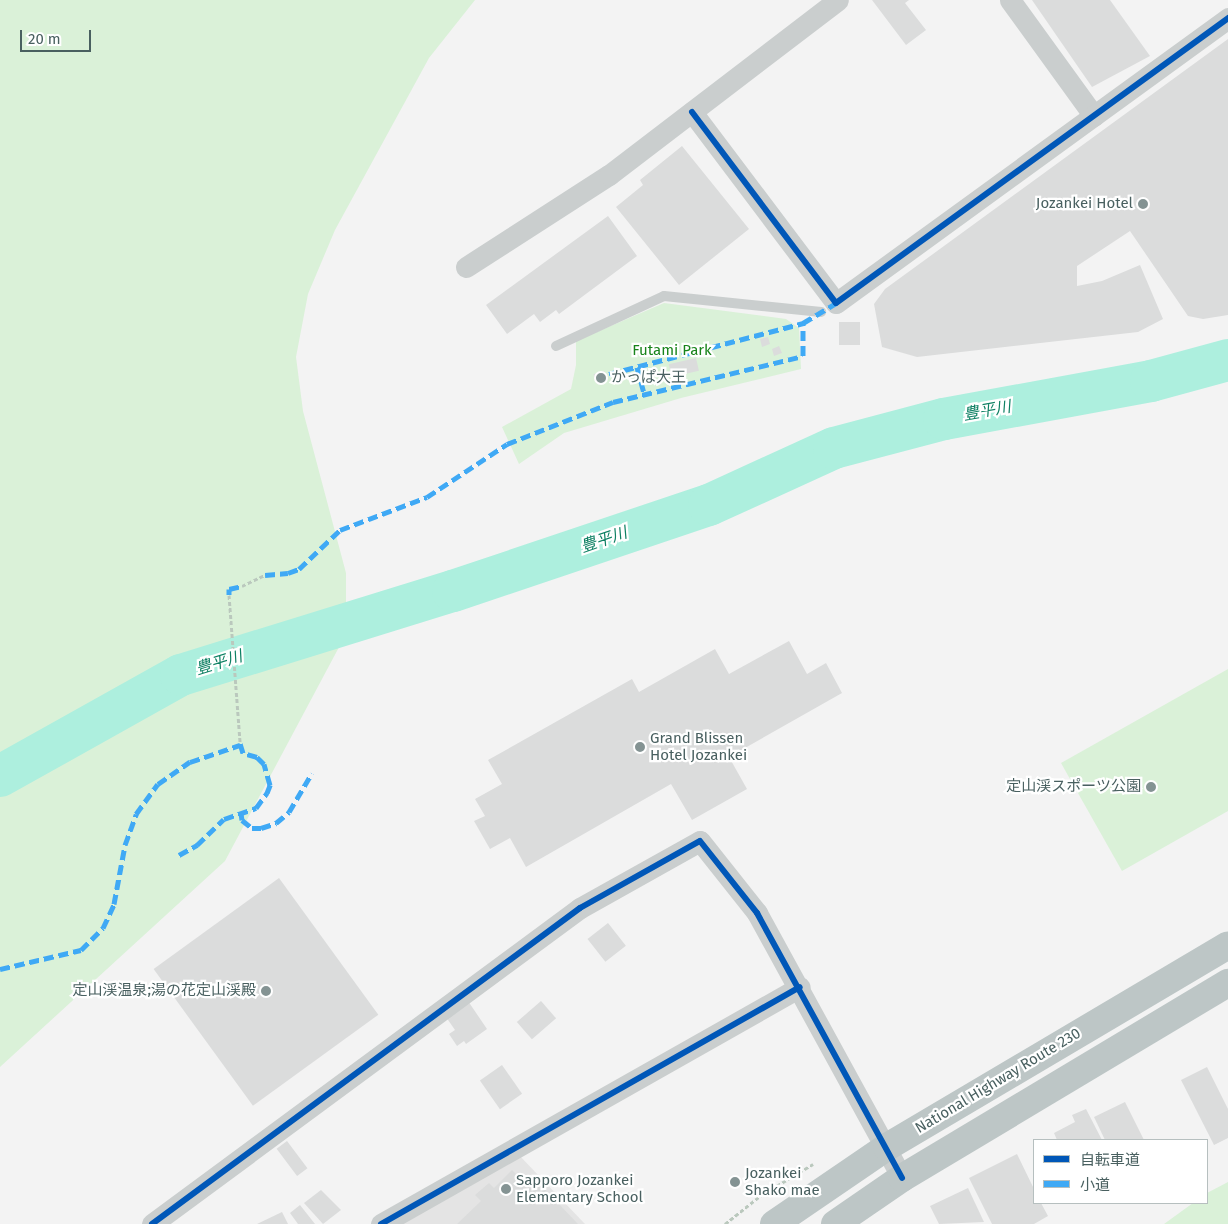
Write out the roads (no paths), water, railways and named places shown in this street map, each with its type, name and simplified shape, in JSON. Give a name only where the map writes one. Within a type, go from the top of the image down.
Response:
[{"type":"highway","name":"National Highway Route 230","points":[[774,1224],[887,1147],[1228,945]]},
{"type":"highway","points":[[835,1224],[902,1178],[1228,983]]},
{"type":"street","points":[[466,267],[609,175],[838,0]]},
{"type":"street","points":[[1010,0],[1094,116]]},
{"type":"street","points":[[692,112],[836,303],[1228,18]]},
{"type":"street","points":[[152,1224],[580,908],[700,841],[757,913],[800,987],[902,1178]]},
{"type":"street","points":[[381,1224],[800,987]]},
{"type":"lane","points":[[556,346],[664,296],[821,312]]},
{"type":"waterway","name":"豊平川","points":[[0,776],[181,675],[453,591],[709,505],[834,448],[944,419],[1151,381],[1228,360]]},
{"type":"place","name":"Jozankei Hotel","points":[[1143,204]]},
{"type":"place","name":"かっぱ大王","points":[[601,378]]},
{"type":"place","name":"Grand Blissen Hotel Jozankei","points":[[640,747]]},
{"type":"place","name":"定山渓スポーツ公園","points":[[1151,787]]},
{"type":"place","name":"定山渓温泉;湯の花定山渓殿","points":[[266,991]]},
{"type":"place","name":"Jozankei Shako mae","points":[[735,1182]]},
{"type":"place","name":"Sapporo Jozankei Elementary School","points":[[506,1189]]},
{"type":"park label","name":"Futami Park","points":[[672,351]]}]
